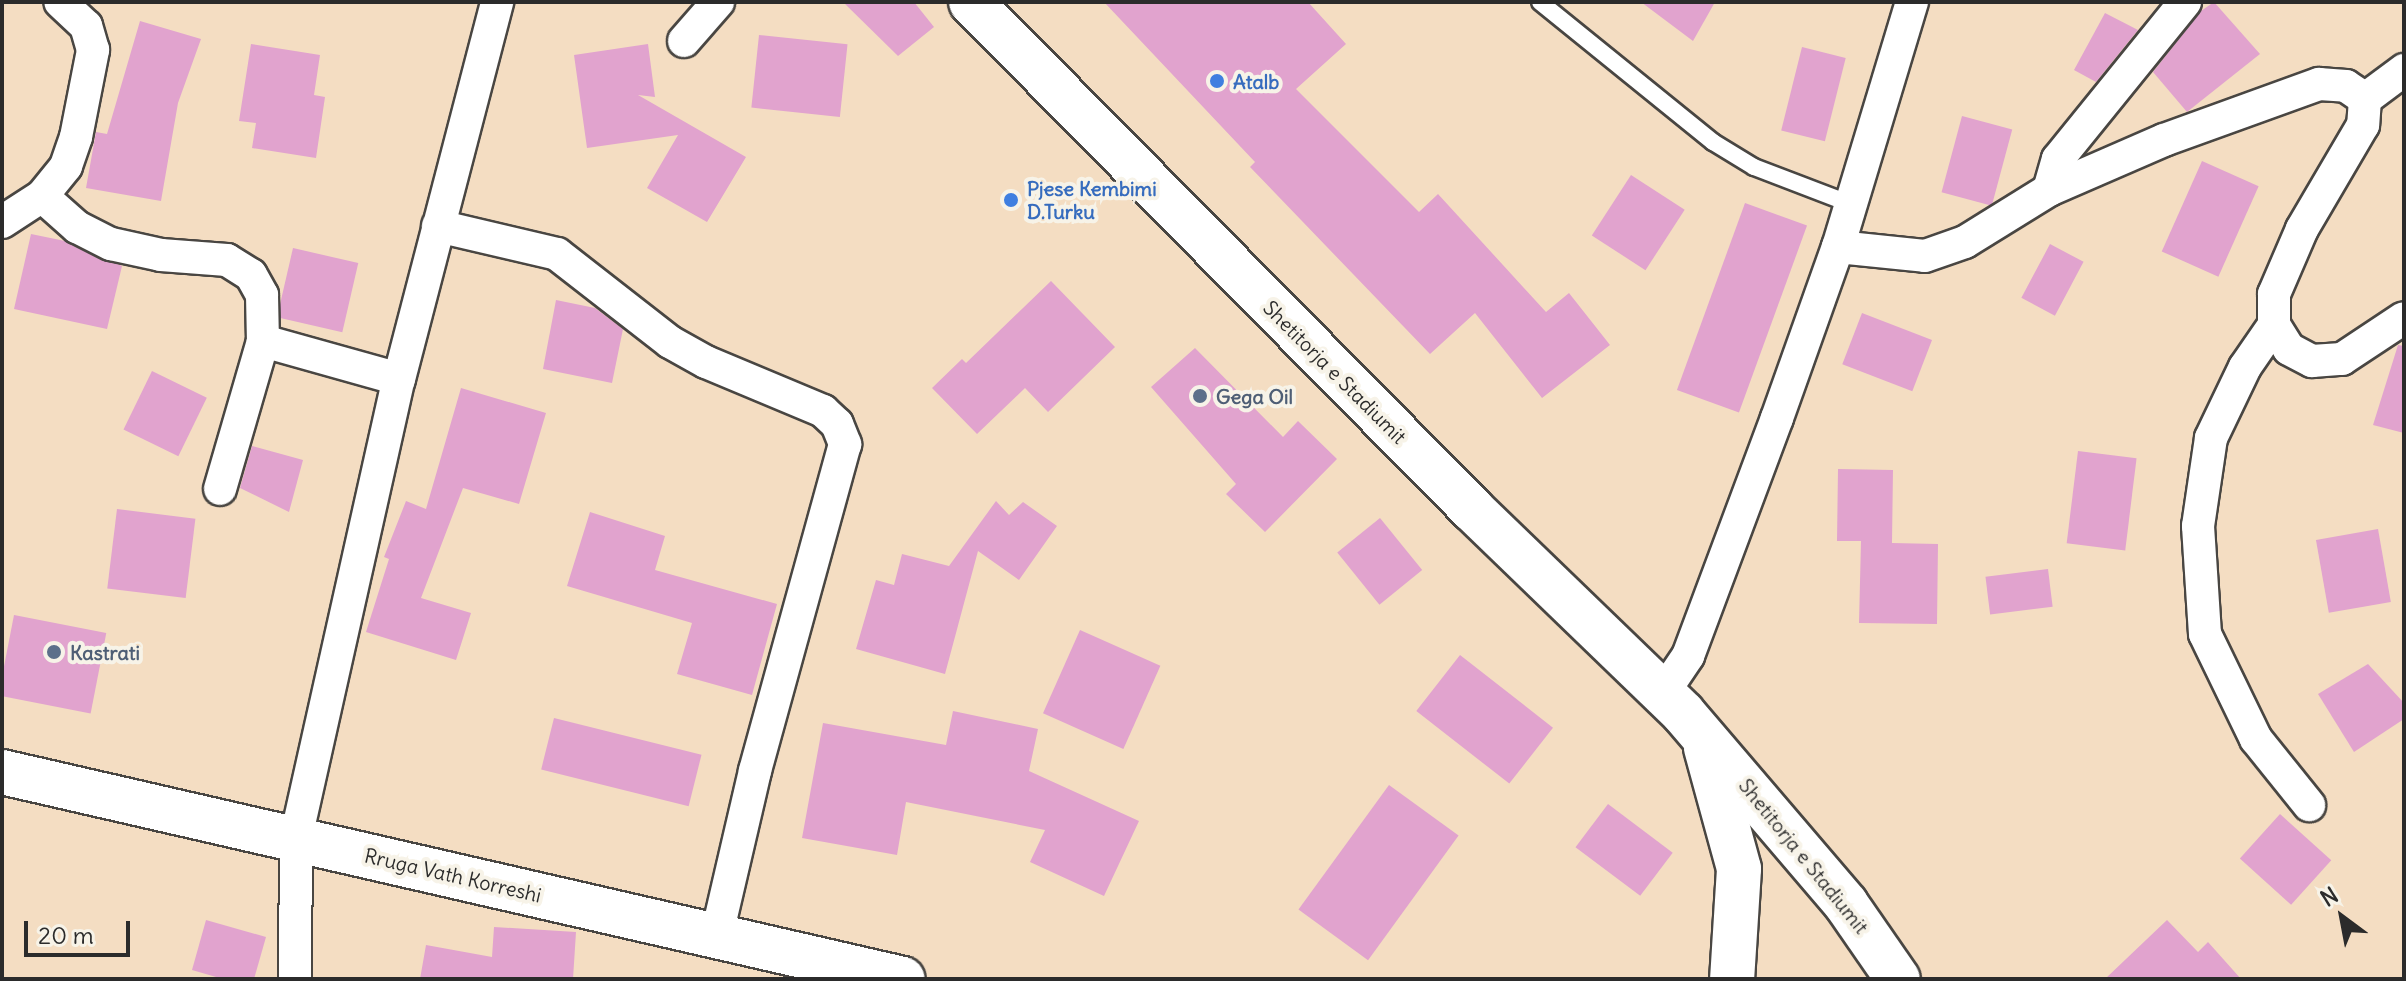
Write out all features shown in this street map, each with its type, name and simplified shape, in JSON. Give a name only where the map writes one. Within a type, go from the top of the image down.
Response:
[{"type":"main road","name":"Shetitorja e Stadiumit","points":[[971,2],[1461,498],[1663,693],[1837,893],[1898,979]]},
{"type":"main road","name":"Shetitorja e Stadiumit","points":[[1702,739],[1736,850],[1738,929],[1732,979]]},
{"type":"main road","name":"Rruga Vath Korreshi","points":[[2,772],[903,979]]},
{"type":"main road","points":[[1722,979],[1738,929]]},
{"type":"street","points":[[2,222],[42,196],[66,166],[93,50],[86,26],[60,2]]},
{"type":"street","points":[[295,979],[296,838],[399,379],[497,2]]},
{"type":"street","points":[[684,41],[718,2]]},
{"type":"street","points":[[1663,693],[1688,656],[1838,247],[1912,2]]},
{"type":"street","points":[[2049,190],[2058,159],[2185,2]]},
{"type":"street","points":[[2404,70],[2365,99],[2363,125],[2302,229],[2274,294],[2274,325],[2289,349],[2312,361],[2342,359],[2404,318]]},
{"type":"street","points":[[1838,247],[1925,256],[1965,242],[2049,190],[2164,140],[2319,84],[2346,86],[2365,99]]},
{"type":"street","points":[[42,196],[77,227],[111,244],[161,255],[227,260],[251,275],[262,295],[263,341],[220,489]]},
{"type":"street","points":[[438,226],[557,254],[670,342],[823,411],[837,424],[845,444],[755,771],[716,938]]},
{"type":"street","points":[[2274,325],[2245,367],[2211,438],[2198,526],[2205,634],[2256,739],[2309,805]]},
{"type":"street","points":[[263,341],[399,379]]},
{"type":"lane","points":[[1540,2],[1713,142],[1754,167],[1851,204]]},
{"type":"building","points":[[843,2],[914,2],[934,27],[898,56]]},
{"type":"building","points":[[1104,2],[1308,2],[1346,44],[1296,89],[1419,212],[1438,194],[1546,312],[1569,293],[1610,345],[1542,398],[1475,313],[1430,354],[1250,167],[1255,162]]},
{"type":"building","points":[[1641,2],[1715,2],[1693,41]]},
{"type":"building","points":[[2214,2],[2260,54],[2187,112],[2153,72],[2201,11]]},
{"type":"building","points":[[2105,13],[2138,30],[2096,82],[2074,70]]},
{"type":"building","points":[[140,21],[201,39],[178,103],[161,201],[86,188],[96,132],[107,134]]},
{"type":"building","points":[[759,35],[848,44],[840,117],[751,108]]},
{"type":"building","points":[[251,44],[320,55],[314,95],[325,97],[316,158],[252,148],[256,123],[239,121]]},
{"type":"building","points":[[648,44],[655,97],[638,95],[746,157],[707,222],[647,188],[678,135],[587,148],[574,55]]},
{"type":"building","points":[[1802,47],[1846,58],[1825,141],[1781,130]]},
{"type":"building","points":[[1962,116],[2012,129],[1992,206],[1942,192]]},
{"type":"building","points":[[2202,161],[2259,186],[2218,277],[2162,251]]},
{"type":"building","points":[[1631,175],[1685,210],[1645,270],[1592,235]]},
{"type":"building","points":[[1745,203],[1807,226],[1739,413],[1677,390]]},
{"type":"building","points":[[31,234],[65,241],[122,266],[107,329],[14,309]]},
{"type":"building","points":[[2050,244],[2084,262],[2055,316],[2021,298]]},
{"type":"building","points":[[293,248],[358,263],[342,332],[277,317]]},
{"type":"building","points":[[1051,281],[1115,347],[1048,412],[1025,388],[977,434],[932,388],[962,359],[966,363]]},
{"type":"building","points":[[556,300],[595,308],[623,329],[612,383],[543,369]]},
{"type":"building","points":[[1862,313],[1932,340],[1912,391],[1842,364]]},
{"type":"building","points":[[2398,345],[2404,346],[2404,433],[2373,425]]},
{"type":"building","points":[[1195,348],[1283,437],[1298,421],[1337,459],[1265,532],[1226,494],[1236,484],[1151,387]]},
{"type":"building","points":[[152,371],[207,398],[178,456],[124,429]]},
{"type":"building","points":[[461,388],[546,413],[519,504],[463,488],[421,598],[471,613],[456,660],[366,632],[389,559],[384,557],[406,501],[426,509]]},
{"type":"building","points":[[252,446],[303,460],[289,512],[240,488]]},
{"type":"building","points":[[2078,451],[2137,458],[2125,550],[2067,543]]},
{"type":"building","points":[[1838,469],[1893,470],[1892,543],[1938,544],[1937,624],[1859,623],[1861,541],[1837,541]]},
{"type":"building","points":[[996,501],[1009,515],[1023,502],[1057,526],[1019,580],[978,551],[945,674],[856,649],[876,580],[894,585],[902,554],[949,566]]},
{"type":"building","points":[[117,509],[195,519],[186,598],[107,588]]},
{"type":"building","points":[[590,512],[665,536],[655,570],[777,604],[752,695],[677,674],[692,623],[567,586]]},
{"type":"building","points":[[1380,518],[1422,570],[1379,605],[1337,553]]},
{"type":"building","points":[[2378,529],[2391,602],[2329,613],[2316,540]]},
{"type":"building","points":[[2048,569],[2053,607],[1990,614],[1985,577]]},
{"type":"building","name":"Kastrati","points":[[14,615],[106,633],[91,713],[2,696],[2,677]]},
{"type":"building","points":[[1080,630],[1160,666],[1123,749],[1043,713]]},
{"type":"building","points":[[1460,655],[1553,728],[1509,784],[1416,711]]},
{"type":"building","points":[[2368,664],[2404,703],[2404,719],[2354,752],[2318,694]]},
{"type":"building","points":[[953,711],[1038,729],[1029,771],[1139,821],[1104,896],[1030,862],[1045,830],[906,802],[897,855],[802,838],[823,723],[946,745]]},
{"type":"building","points":[[554,718],[701,755],[689,806],[541,769]]},
{"type":"building","points":[[1389,785],[1459,836],[1368,960],[1298,910]]},
{"type":"building","points":[[1608,804],[1673,853],[1640,896],[1576,847]]},
{"type":"building","points":[[2280,814],[2331,860],[2291,905],[2240,859]]},
{"type":"building","points":[[206,920],[266,937],[254,979],[223,979],[192,970]]},
{"type":"building","points":[[2167,920],[2198,952],[2208,942],[2241,979],[2105,979]]},
{"type":"building","points":[[494,927],[576,932],[573,979],[420,979],[426,945],[492,957]]},
{"type":"place","name":"Atalb","points":[[1217,81]]},
{"type":"place","name":"Pjese Kembimi D.Turku","points":[[1011,200]]},
{"type":"place","name":"Gega Oil","points":[[1200,396]]},
{"type":"place","name":"Kastrati","points":[[54,652]]}]
